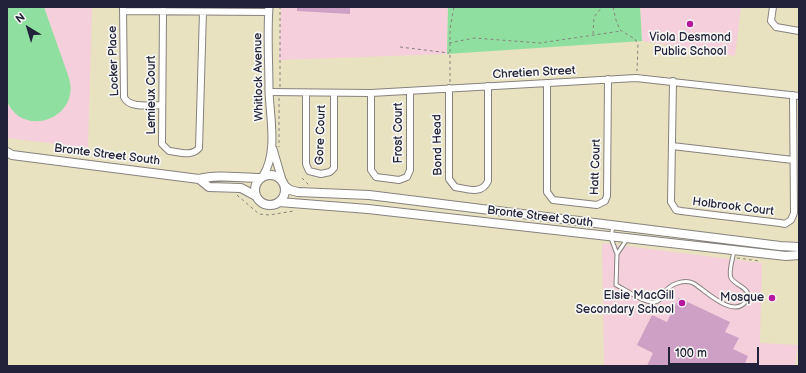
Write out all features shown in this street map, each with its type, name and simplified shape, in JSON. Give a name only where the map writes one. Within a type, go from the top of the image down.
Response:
[{"type":"main road","name":"Bronte Street South","points":[[9,155],[198,178],[210,176],[236,178],[262,177]]},
{"type":"main road","points":[[274,174],[284,183],[283,198],[279,202],[267,205],[256,196],[255,187],[262,177],[274,174]]},
{"type":"main road","name":"Bronte Street South","points":[[198,178],[210,187],[242,188],[256,196]]},
{"type":"main road","name":"Bronte Street South","points":[[284,183],[296,192],[369,195],[780,246],[799,247]]},
{"type":"main road","name":"Bronte Street South","points":[[279,202],[368,209],[734,251],[786,256],[799,255]]},
{"type":"street","points":[[773,7],[771,21],[776,27],[799,31]]},
{"type":"street","points":[[123,9],[203,12],[269,10]]},
{"type":"street","name":"Locker Place","points":[[123,9],[124,97],[126,102],[130,104],[162,105]]},
{"type":"street","name":"Whitlock Avenue","points":[[262,177],[269,165],[272,146],[269,92],[269,10]]},
{"type":"street","name":"Lemieux Court","points":[[163,11],[162,144],[169,151],[190,153],[196,152],[199,148],[203,12]]},
{"type":"street","name":"Chretien Street","points":[[269,92],[371,93],[410,91],[450,85],[488,86],[636,78],[796,96]]},
{"type":"street","name":"Hatt Court","points":[[547,83],[547,192],[553,200],[597,206],[606,201],[608,196],[608,79]]},
{"type":"street","name":"Holbrook Court","points":[[673,81],[671,202],[676,210],[780,224],[785,224],[791,220],[794,213],[793,160],[796,96]]},
{"type":"street","name":"Bond Head","points":[[450,85],[448,179],[455,187],[478,190],[483,188],[488,181],[488,86]]},
{"type":"street","name":"Frost Court","points":[[371,93],[371,170],[376,177],[398,180],[407,177],[410,170],[410,91]]},
{"type":"street","name":"Gore Court","points":[[306,93],[306,164],[310,171],[321,174],[330,172],[334,168],[334,93]]},
{"type":"street","name":"Whitlock Avenue","points":[[272,146],[284,183]]},
{"type":"street","points":[[672,146],[793,160]]},
{"type":"lane","points":[[613,225],[611,238],[617,254],[616,284],[648,302],[655,302],[661,298],[665,291],[672,285],[681,282],[692,282],[717,300],[733,306],[744,303],[747,299],[745,288],[734,282],[730,277],[734,251]]},
{"type":"lane","points":[[617,254],[627,239]]},
{"type":"path","points":[[279,151],[280,7]]},
{"type":"path","points":[[450,85],[449,43],[454,7]]},
{"type":"path","points":[[593,34],[594,17],[602,7]]},
{"type":"path","points":[[613,7],[616,20],[621,31],[635,39],[638,45],[637,71]]},
{"type":"path","points":[[449,43],[474,38],[540,43],[621,31]]},
{"type":"path","points":[[400,47],[449,53]]},
{"type":"path","points":[[236,195],[260,214],[269,215],[297,210]]},
{"type":"shaded area","points":[[7,7],[92,7],[88,148],[7,138]]},
{"type":"shaded area","points":[[281,7],[448,7],[447,54],[279,60]]},
{"type":"shaded area","name":"Viola Desmond Public School","points":[[640,7],[741,7],[735,56],[642,41]]},
{"type":"shaded area","name":"Elsie MacGill Secondary School","points":[[602,243],[762,263],[760,343],[798,345],[795,366],[604,366]]},
{"type":"green space","points":[[7,7],[44,7],[69,78],[70,92],[66,104],[59,113],[48,119],[36,121],[25,119],[14,113],[7,101]]},
{"type":"green space","points":[[448,7],[640,7],[642,41],[447,54]]},
{"type":"building","points":[[297,7],[350,7],[350,14],[297,11]]},
{"type":"building","points":[[679,298],[730,322],[725,332],[739,338],[733,349],[748,356],[744,366],[647,366],[653,353],[637,345],[652,315],[667,322]]},
{"type":"place","name":"Viola Desmond Public School","points":[[690,24]]},
{"type":"place","name":"Mosque","points":[[772,298]]},
{"type":"place","name":"Elsie MacGill Secondary School","points":[[682,303]]}]
